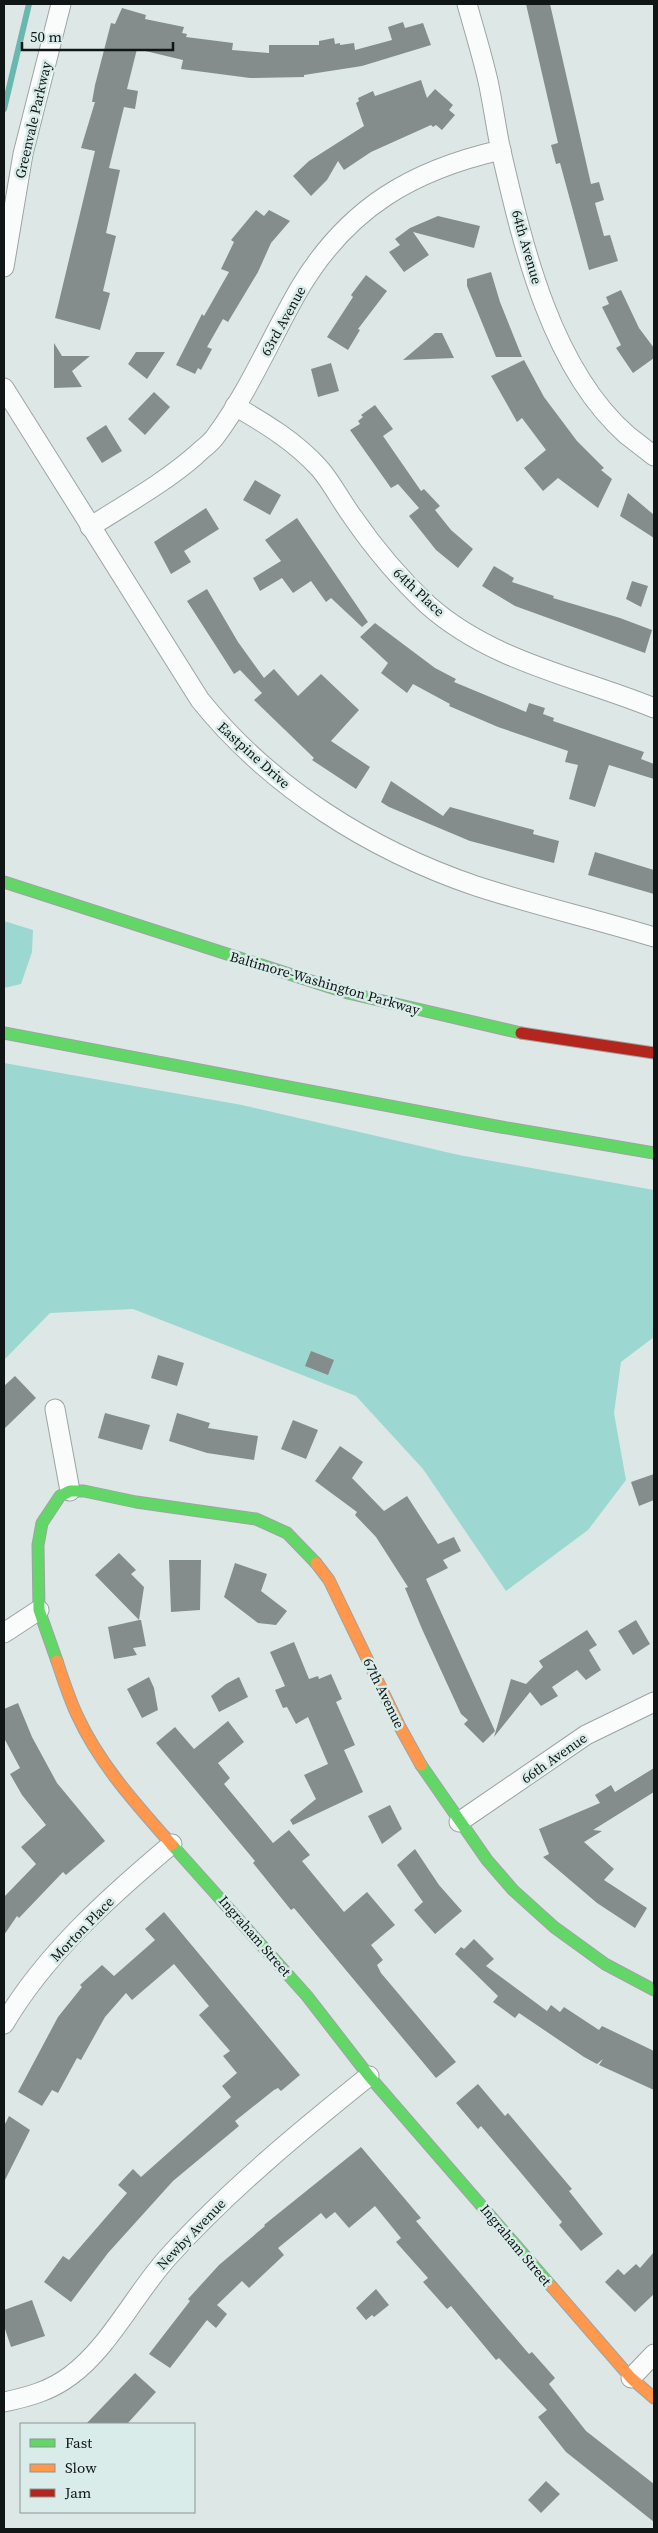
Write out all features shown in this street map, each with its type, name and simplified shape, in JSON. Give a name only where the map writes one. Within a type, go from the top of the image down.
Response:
[{"type":"main road","name":"Baltimore-Washington Parkway","points":[[4,882],[348,993],[507,1031],[654,1053]]},
{"type":"main road","points":[[4,1033],[501,1127],[654,1153]]},
{"type":"main road","name":"Ingraham Street","points":[[70,1491],[60,1496],[42,1523],[38,1545],[39,1610],[76,1714],[97,1753],[126,1793],[307,1996],[369,2076],[631,2378],[654,2398]]},
{"type":"main road","name":"67th Avenue","points":[[70,1491],[84,1491],[136,1502],[256,1519],[287,1534],[309,1554],[329,1580],[400,1727],[428,1777],[459,1822],[513,1890],[554,1927],[605,1964],[654,1990]]},
{"type":"street","name":"Greenvale Parkway","points":[[4,267],[22,154],[61,4]]},
{"type":"street","name":"64th Avenue","points":[[467,4],[488,81],[501,150],[538,288],[566,353],[601,406],[626,434],[654,456]]},
{"type":"street","name":"63rd Avenue","points":[[90,527],[185,464],[214,438],[235,406],[301,286],[324,253],[349,223],[397,188],[464,159],[501,150]]},
{"type":"street","name":"Eastpine Drive","points":[[4,388],[200,700],[227,734],[291,788],[339,822],[428,868],[476,886],[654,937]]},
{"type":"street","name":"64th Place","points":[[235,406],[277,431],[304,452],[321,471],[377,552],[430,606],[458,627],[496,649],[532,666],[654,708]]},
{"type":"street","points":[[55,1408],[70,1491]]},
{"type":"street","points":[[4,1632],[39,1610]]},
{"type":"street","name":"66th Avenue","points":[[459,1822],[586,1735],[654,1702]]},
{"type":"street","name":"Morton Place","points":[[4,2024],[16,2004],[68,1941],[135,1875],[172,1844]]},
{"type":"street","name":"Newby Avenue","points":[[4,2402],[24,2398],[50,2389],[83,2366],[97,2350],[144,2284],[197,2226],[290,2141],[369,2076]]},
{"type":"street","points":[[631,2378],[654,2354]]},
{"type":"shaded area","points":[[4,921],[33,930],[32,952],[21,984],[4,988]]},
{"type":"shaded area","points":[[4,1063],[242,1105],[459,1155],[654,1190],[654,1337],[621,1362],[614,1413],[626,1480],[588,1530],[506,1591],[423,1469],[356,1396],[133,1309],[50,1313],[4,1360]]},
{"type":"building","points":[[526,4],[550,4],[591,184],[599,182],[604,200],[595,203],[604,236],[610,235],[618,261],[589,270],[560,163],[556,164],[551,145],[558,143]]},
{"type":"building","points":[[122,8],[146,15],[145,19],[184,27],[182,33],[187,34],[186,37],[233,43],[232,50],[269,53],[269,45],[319,45],[319,41],[334,38],[335,44],[354,43],[355,50],[392,40],[388,27],[403,22],[405,28],[423,23],[431,45],[362,66],[304,75],[304,77],[250,78],[181,69],[183,60],[137,49],[127,89],[138,91],[135,109],[124,107],[109,168],[120,170],[106,233],[116,236],[103,291],[110,293],[100,330],[55,318],[95,151],[81,148],[95,102],[92,102],[95,85],[111,23],[115,24]]},
{"type":"building","points":[[421,80],[427,98],[435,89],[453,105],[449,110],[455,115],[442,130],[436,125],[433,127],[431,125],[371,152],[344,170],[338,161],[327,180],[311,196],[293,176],[309,161],[364,126],[356,103],[359,101],[358,98],[373,91],[375,96]]},
{"type":"building","points":[[256,210],[264,216],[269,210],[290,221],[271,243],[258,272],[228,322],[223,319],[207,347],[212,349],[201,370],[198,368],[195,374],[176,365],[202,314],[204,316],[229,272],[221,269],[234,242],[231,240]]},
{"type":"building","points":[[438,216],[480,226],[474,248],[413,232],[429,255],[404,272],[389,252],[400,245],[395,239],[410,228]]},
{"type":"building","points":[[491,272],[500,302],[522,357],[496,357],[467,286],[467,279]]},
{"type":"building","points":[[366,275],[387,291],[358,329],[360,330],[348,350],[327,337],[353,297],[351,295]]},
{"type":"building","points":[[621,290],[639,328],[654,348],[654,358],[633,373],[616,348],[621,345],[602,307],[609,304],[606,297]]},
{"type":"building","points":[[435,333],[442,333],[454,358],[403,360]]},
{"type":"building","points":[[54,343],[62,356],[90,356],[72,371],[82,387],[54,388]]},
{"type":"building","points":[[136,352],[165,352],[147,379],[128,364]]},
{"type":"building","points":[[524,360],[544,397],[577,441],[604,468],[601,470],[612,479],[598,508],[558,478],[543,491],[524,468],[546,450],[522,418],[517,422],[491,376]]},
{"type":"building","points":[[331,363],[339,391],[318,397],[311,369]]},
{"type":"building","points":[[154,392],[170,407],[145,435],[128,419]]},
{"type":"building","points":[[375,405],[393,429],[383,436],[421,491],[424,489],[440,506],[435,510],[451,530],[473,549],[458,568],[436,550],[409,516],[419,508],[398,484],[391,488],[350,430],[360,424],[358,421],[363,417],[361,415]]},
{"type":"building","points":[[106,425],[122,451],[102,463],[86,438]]},
{"type":"building","points":[[255,480],[281,495],[270,515],[243,500]]},
{"type":"building","points":[[628,493],[654,515],[654,538],[620,516]]},
{"type":"building","points":[[206,508],[219,529],[184,551],[191,562],[171,574],[154,542]]},
{"type":"building","points":[[297,518],[368,622],[362,627],[331,598],[326,602],[311,581],[293,593],[282,578],[260,591],[253,578],[281,561],[265,540]]},
{"type":"building","points":[[494,566],[514,578],[512,582],[554,596],[553,598],[620,618],[652,630],[645,653],[515,606],[482,586]]},
{"type":"building","points":[[632,581],[648,586],[641,607],[626,599]]},
{"type":"building","points":[[207,589],[238,642],[264,678],[274,669],[298,696],[321,674],[359,710],[331,741],[370,767],[356,789],[312,760],[314,758],[254,700],[262,693],[240,670],[234,674],[187,601]]},
{"type":"building","points":[[375,623],[435,668],[456,679],[454,682],[526,712],[529,703],[545,708],[543,714],[554,718],[553,721],[644,752],[641,759],[654,764],[654,779],[609,765],[595,807],[569,799],[578,765],[565,762],[568,751],[498,727],[449,706],[450,704],[413,684],[407,693],[381,673],[388,663],[360,637]]},
{"type":"building","points":[[391,781],[443,816],[450,807],[534,830],[533,834],[559,841],[554,863],[470,841],[389,807],[381,802]]},
{"type":"building","points":[[595,852],[654,870],[654,894],[588,875]]},
{"type":"building","points":[[311,1351],[334,1360],[328,1375],[305,1366]]},
{"type":"building","points":[[158,1355],[184,1363],[177,1386],[151,1378]]},
{"type":"building","points":[[15,1376],[36,1398],[4,1429],[4,1386]]},
{"type":"building","points":[[105,1413],[150,1425],[142,1450],[98,1438]]},
{"type":"building","points":[[177,1413],[210,1423],[208,1428],[258,1436],[254,1460],[207,1453],[169,1441]]},
{"type":"building","points":[[293,1420],[318,1430],[306,1459],[281,1449]]},
{"type":"building","points":[[340,1446],[363,1462],[352,1478],[384,1511],[407,1496],[438,1544],[454,1537],[461,1551],[443,1560],[448,1568],[426,1579],[495,1731],[483,1743],[464,1724],[468,1720],[461,1714],[422,1629],[405,1588],[408,1587],[376,1537],[355,1515],[357,1512],[315,1481]]},
{"type":"building","points":[[654,1474],[654,1500],[639,1506],[631,1482]]},
{"type":"building","points":[[119,1553],[136,1570],[131,1574],[144,1587],[139,1620],[95,1575]]},
{"type":"building","points":[[169,1560],[201,1560],[200,1610],[171,1612]]},
{"type":"building","points":[[235,1563],[267,1574],[261,1591],[287,1611],[276,1625],[258,1623],[224,1597]]},
{"type":"building","points":[[141,1620],[146,1646],[133,1648],[137,1655],[114,1659],[108,1627]]},
{"type":"building","points":[[636,1620],[650,1644],[633,1655],[618,1631]]},
{"type":"building","points":[[587,1630],[597,1645],[589,1650],[601,1670],[586,1680],[577,1670],[552,1687],[558,1696],[541,1706],[530,1692],[494,1737],[511,1679],[526,1684],[543,1667],[539,1661]]},
{"type":"building","points":[[294,1642],[309,1679],[318,1676],[319,1679],[331,1674],[342,1699],[336,1702],[355,1745],[344,1750],[363,1792],[293,1825],[290,1820],[316,1799],[304,1775],[328,1764],[308,1717],[296,1724],[287,1707],[283,1708],[275,1690],[285,1686],[270,1652]]},
{"type":"building","points":[[149,1677],[154,1688],[158,1710],[142,1718],[127,1689]]},
{"type":"building","points":[[239,1677],[248,1697],[219,1712],[211,1696],[226,1684]]},
{"type":"building","points":[[18,1703],[32,1737],[57,1783],[105,1841],[66,1875],[63,1872],[19,1918],[17,1916],[4,1935],[4,1897],[36,1864],[21,1847],[46,1825],[22,1795],[10,1774],[20,1768],[4,1738],[4,1709]]},
{"type":"building","points":[[228,1721],[244,1742],[218,1763],[230,1778],[224,1784],[273,1843],[289,1830],[310,1855],[302,1861],[344,1912],[367,1892],[395,1925],[371,1945],[383,1960],[377,1965],[381,1973],[456,2062],[436,2078],[294,1908],[291,1910],[253,1863],[255,1861],[156,1743],[175,1727],[194,1749]]},
{"type":"building","points":[[654,1768],[654,1792],[593,1830],[602,1831],[584,1842],[614,1869],[604,1880],[647,1908],[635,1928],[597,1903],[543,1857],[549,1854],[539,1829],[600,1803],[595,1795],[611,1785],[615,1792]]},
{"type":"building","points":[[390,1805],[402,1829],[382,1844],[368,1816]]},
{"type":"building","points":[[415,1849],[439,1885],[462,1911],[435,1934],[414,1910],[423,1902],[397,1865]]},
{"type":"building","points":[[164,1912],[300,2075],[281,2091],[278,2088],[274,2090],[235,2121],[239,2126],[173,2181],[108,2253],[71,2302],[44,2282],[63,2256],[69,2260],[127,2193],[118,2185],[133,2169],[141,2177],[231,2097],[222,2086],[237,2073],[223,2056],[230,2051],[199,2015],[209,2006],[174,1964],[132,2000],[126,1993],[105,2017],[81,2060],[77,2058],[58,2093],[52,2090],[42,2106],[18,2092],[58,2017],[82,1987],[80,1985],[102,1965],[114,1976],[155,1940],[145,1929]]},
{"type":"building","points":[[474,1939],[494,1959],[486,1966],[547,2011],[551,2005],[560,2012],[564,2007],[599,2030],[602,2026],[654,2051],[654,2090],[599,2065],[603,2059],[597,2064],[584,2057],[519,2013],[515,2018],[493,2002],[498,1996],[455,1954],[461,1947],[464,1949]]},
{"type":"building","points":[[478,2084],[505,2116],[508,2113],[572,2189],[569,2191],[603,2234],[581,2251],[559,2225],[562,2222],[516,2167],[481,2126],[478,2129],[456,2103]]},
{"type":"building","points":[[9,2116],[30,2130],[4,2182],[4,2126]]},
{"type":"building","points":[[361,2147],[421,2218],[416,2221],[529,2354],[532,2352],[555,2378],[549,2384],[586,2431],[654,2484],[654,2522],[566,2452],[538,2417],[547,2410],[499,2358],[496,2360],[451,2306],[447,2309],[423,2282],[428,2278],[396,2242],[401,2238],[375,2206],[349,2228],[335,2212],[326,2219],[321,2213],[278,2248],[284,2255],[249,2288],[242,2281],[217,2305],[227,2314],[216,2328],[207,2320],[170,2368],[149,2354],[190,2301],[188,2299],[219,2265],[264,2225]]},
{"type":"building","points":[[654,2252],[654,2294],[635,2312],[605,2282],[618,2269],[624,2275],[636,2264],[640,2268]]},
{"type":"building","points":[[376,2289],[389,2305],[374,2317],[372,2315],[366,2320],[356,2308]]},
{"type":"building","points":[[32,2300],[45,2336],[11,2347],[4,2326],[4,2310]]},
{"type":"building","points":[[135,2373],[156,2392],[128,2423],[87,2423]]},
{"type":"building","points":[[546,2481],[560,2494],[541,2513],[528,2500]]},
{"type":"waterway","points":[[4,109],[29,4]]},
{"type":"traffic: fast","points":[[4,882],[348,993],[521,1033]]},
{"type":"traffic: fast","points":[[4,1033],[501,1127],[654,1153]]},
{"type":"traffic: fast","points":[[57,1661],[39,1610],[38,1545],[42,1523],[60,1496],[70,1491],[84,1491],[136,1502],[256,1519],[287,1533],[316,1563]]},
{"type":"traffic: fast","points":[[421,1765],[487,1860],[513,1890],[554,1927],[605,1964],[654,1990]]},
{"type":"traffic: fast","points":[[172,1845],[307,1996],[369,2076],[552,2287]]},
{"type":"traffic: slow","points":[[316,1563],[329,1580],[400,1727],[421,1765]]},
{"type":"traffic: slow","points":[[57,1661],[74,1709],[96,1751],[145,1814],[172,1845]]},
{"type":"traffic: slow","points":[[552,2287],[631,2378],[654,2398]]},
{"type":"traffic: jam","points":[[521,1033],[654,1053]]}]
